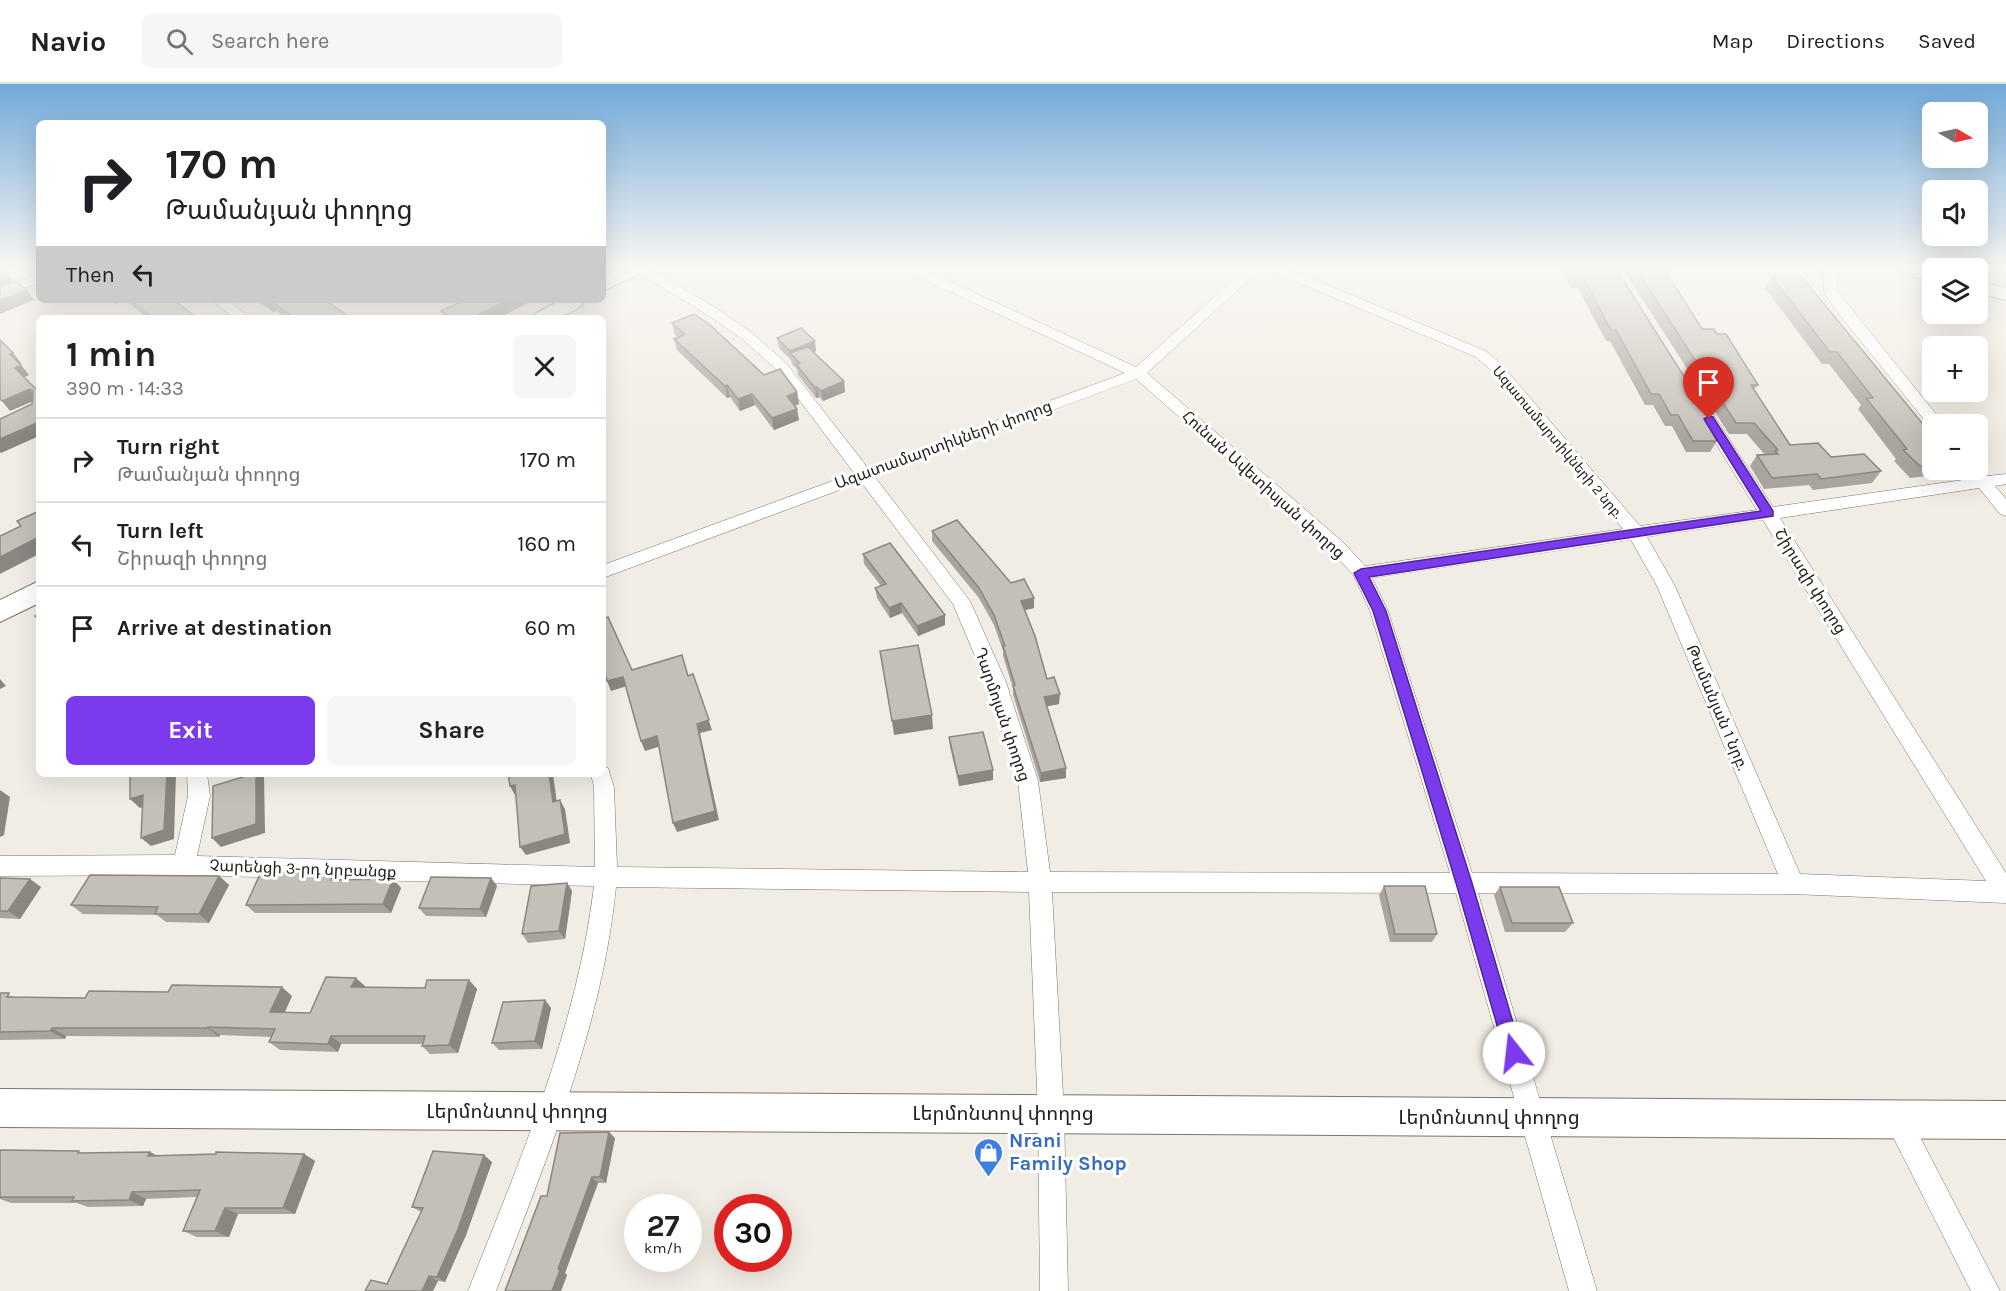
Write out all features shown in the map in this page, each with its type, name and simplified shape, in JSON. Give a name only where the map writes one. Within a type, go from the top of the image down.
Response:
[{"type":"street","name":"Դարմոյան փողոց","points":[[732,325],[781,366],[961,601],[996,682],[1028,781],[1040,882],[1051,1113],[1054,1291]]},
{"type":"street","name":"Հունան Ավետիսյան փողոց","points":[[1035,325],[1138,373],[1337,546],[1361,573],[1379,611],[1464,883],[1583,1291]]},
{"type":"street","name":"Ազատամարտիկների փողոց","points":[[606,571],[1138,373],[1191,325]]},
{"type":"street","name":"Ազատամարտիկների 2 նրբ.","points":[[1413,325],[1481,354],[1497,368],[1636,533]]},
{"type":"street","points":[[1855,325],[1927,414]]},
{"type":"street","name":"Շիրազի փողոց","points":[[1688,386],[2005,892]]},
{"type":"street","points":[[1988,477],[2006,479]]},
{"type":"street","points":[[1361,573],[1769,513],[1955,480]]},
{"type":"street","points":[[1981,480],[2006,510]]},
{"type":"street","name":"Թամանյան 1 նրբ.","points":[[1636,533],[1666,586],[1793,884]]},
{"type":"street","points":[[0,612],[36,593]]},
{"type":"street","points":[[184,865],[199,796],[197,777]]},
{"type":"street","points":[[482,1291],[552,1111],[578,1023],[600,932],[606,877],[604,787],[602,777]]},
{"type":"street","name":"Չարենցի 3-րդ նրբանցք","points":[[0,866],[184,865],[606,877],[1040,882],[1464,883]]},
{"type":"street","points":[[1464,883],[1793,884],[2005,892]]},
{"type":"street","name":"Լերմոնտով փողոց","points":[[0,1108],[2006,1120]]},
{"type":"street","points":[[1897,1119],[1986,1291]]},
{"type":"building","points":[[675,325],[710,325],[764,375],[780,369],[797,392],[787,396],[797,409],[772,418],[752,394],[738,399],[727,385],[725,386],[674,339],[685,334]]},
{"type":"building","points":[[1608,325],[1652,325],[1713,422],[1706,422],[1717,441],[1693,441],[1678,415],[1671,415],[1659,394],[1651,394],[1616,330],[1611,330]]},
{"type":"building","points":[[1673,325],[1700,325],[1702,329],[1714,329],[1717,334],[1726,334],[1758,385],[1751,385],[1790,445],[1818,443],[1831,457],[1864,454],[1881,471],[1821,479],[1817,474],[1772,478],[1757,455],[1778,454],[1775,451],[1778,450],[1754,423],[1736,423]]},
{"type":"building","points":[[1809,325],[1842,325],[1922,423],[1922,466],[1903,450],[1907,449],[1866,398],[1873,398],[1837,352],[1830,352]]},
{"type":"building","points":[[801,328],[815,341],[790,351],[777,338]]},
{"type":"building","points":[[0,340],[21,365],[15,368],[36,389],[36,423],[0,439],[0,419],[32,404],[33,391],[30,389],[2,401],[0,399]]},
{"type":"building","points":[[808,347],[844,381],[821,391],[815,388],[796,364],[800,363],[790,353]]},
{"type":"building","points":[[36,512],[36,539],[0,557],[0,536],[21,526],[17,521]]},
{"type":"building","points":[[957,520],[1011,583],[1024,579],[1034,598],[1021,601],[1035,636],[1047,679],[1054,677],[1060,694],[1044,697],[1066,768],[1041,773],[1013,686],[1015,685],[1003,646],[1005,646],[994,615],[979,588],[932,531]]},
{"type":"building","points":[[890,543],[945,615],[917,626],[901,603],[889,608],[875,588],[886,584],[863,554]]},
{"type":"building","points":[[608,617],[632,670],[682,655],[688,676],[693,674],[709,720],[697,724],[715,811],[673,823],[657,736],[641,741],[623,677],[607,681],[606,618]]},
{"type":"building","points":[[918,645],[932,715],[892,721],[880,651]]},
{"type":"building","points":[[983,732],[993,770],[958,776],[949,737]]},
{"type":"building","points":[[130,777],[167,777],[164,830],[141,838],[143,795],[130,799]]},
{"type":"building","points":[[243,777],[256,777],[256,824],[212,838],[213,786]]},
{"type":"building","points":[[508,777],[549,777],[553,802],[560,800],[565,834],[520,847],[515,785],[510,786]]},
{"type":"building","points":[[261,872],[334,873],[331,880],[393,879],[383,904],[246,905]]},
{"type":"building","points":[[90,875],[219,876],[199,914],[155,914],[158,907],[71,905]]},
{"type":"building","points":[[431,877],[491,878],[480,909],[419,908]]},
{"type":"building","points":[[0,878],[30,879],[8,911],[0,911]]},
{"type":"building","points":[[567,883],[559,931],[522,934],[531,886]]},
{"type":"building","points":[[1384,886],[1425,886],[1437,934],[1395,934]]},
{"type":"building","points":[[1500,887],[1559,887],[1573,923],[1512,923]]},
{"type":"building","points":[[326,977],[356,978],[351,987],[425,988],[427,980],[469,980],[449,1045],[422,1046],[425,1036],[331,1036],[328,1044],[269,1042],[275,1029],[208,1027],[52,1028],[50,1031],[0,1032],[0,993],[9,993],[7,997],[85,998],[89,991],[168,992],[172,985],[282,987],[270,1012],[310,1013]]},
{"type":"building","points":[[545,1000],[535,1041],[492,1043],[503,1002]]},
{"type":"building","points":[[609,1132],[600,1177],[592,1177],[552,1291],[505,1291],[541,1196],[547,1196],[560,1133]]},
{"type":"building","points":[[0,1150],[79,1151],[78,1153],[150,1152],[148,1156],[216,1154],[216,1152],[304,1154],[283,1208],[225,1208],[215,1231],[183,1231],[200,1190],[132,1192],[129,1200],[72,1201],[74,1197],[0,1197]]},
{"type":"building","points":[[433,1151],[484,1155],[458,1229],[437,1277],[429,1276],[422,1291],[365,1291],[371,1280],[387,1284],[423,1208],[412,1207]]},
{"type":"place","name":"Nrani Family Shop","points":[[988,1178]]},
{"type":"route","points":[[1514,1053],[1464,883],[1379,611],[1361,573],[1769,513],[1709,419]]}]
